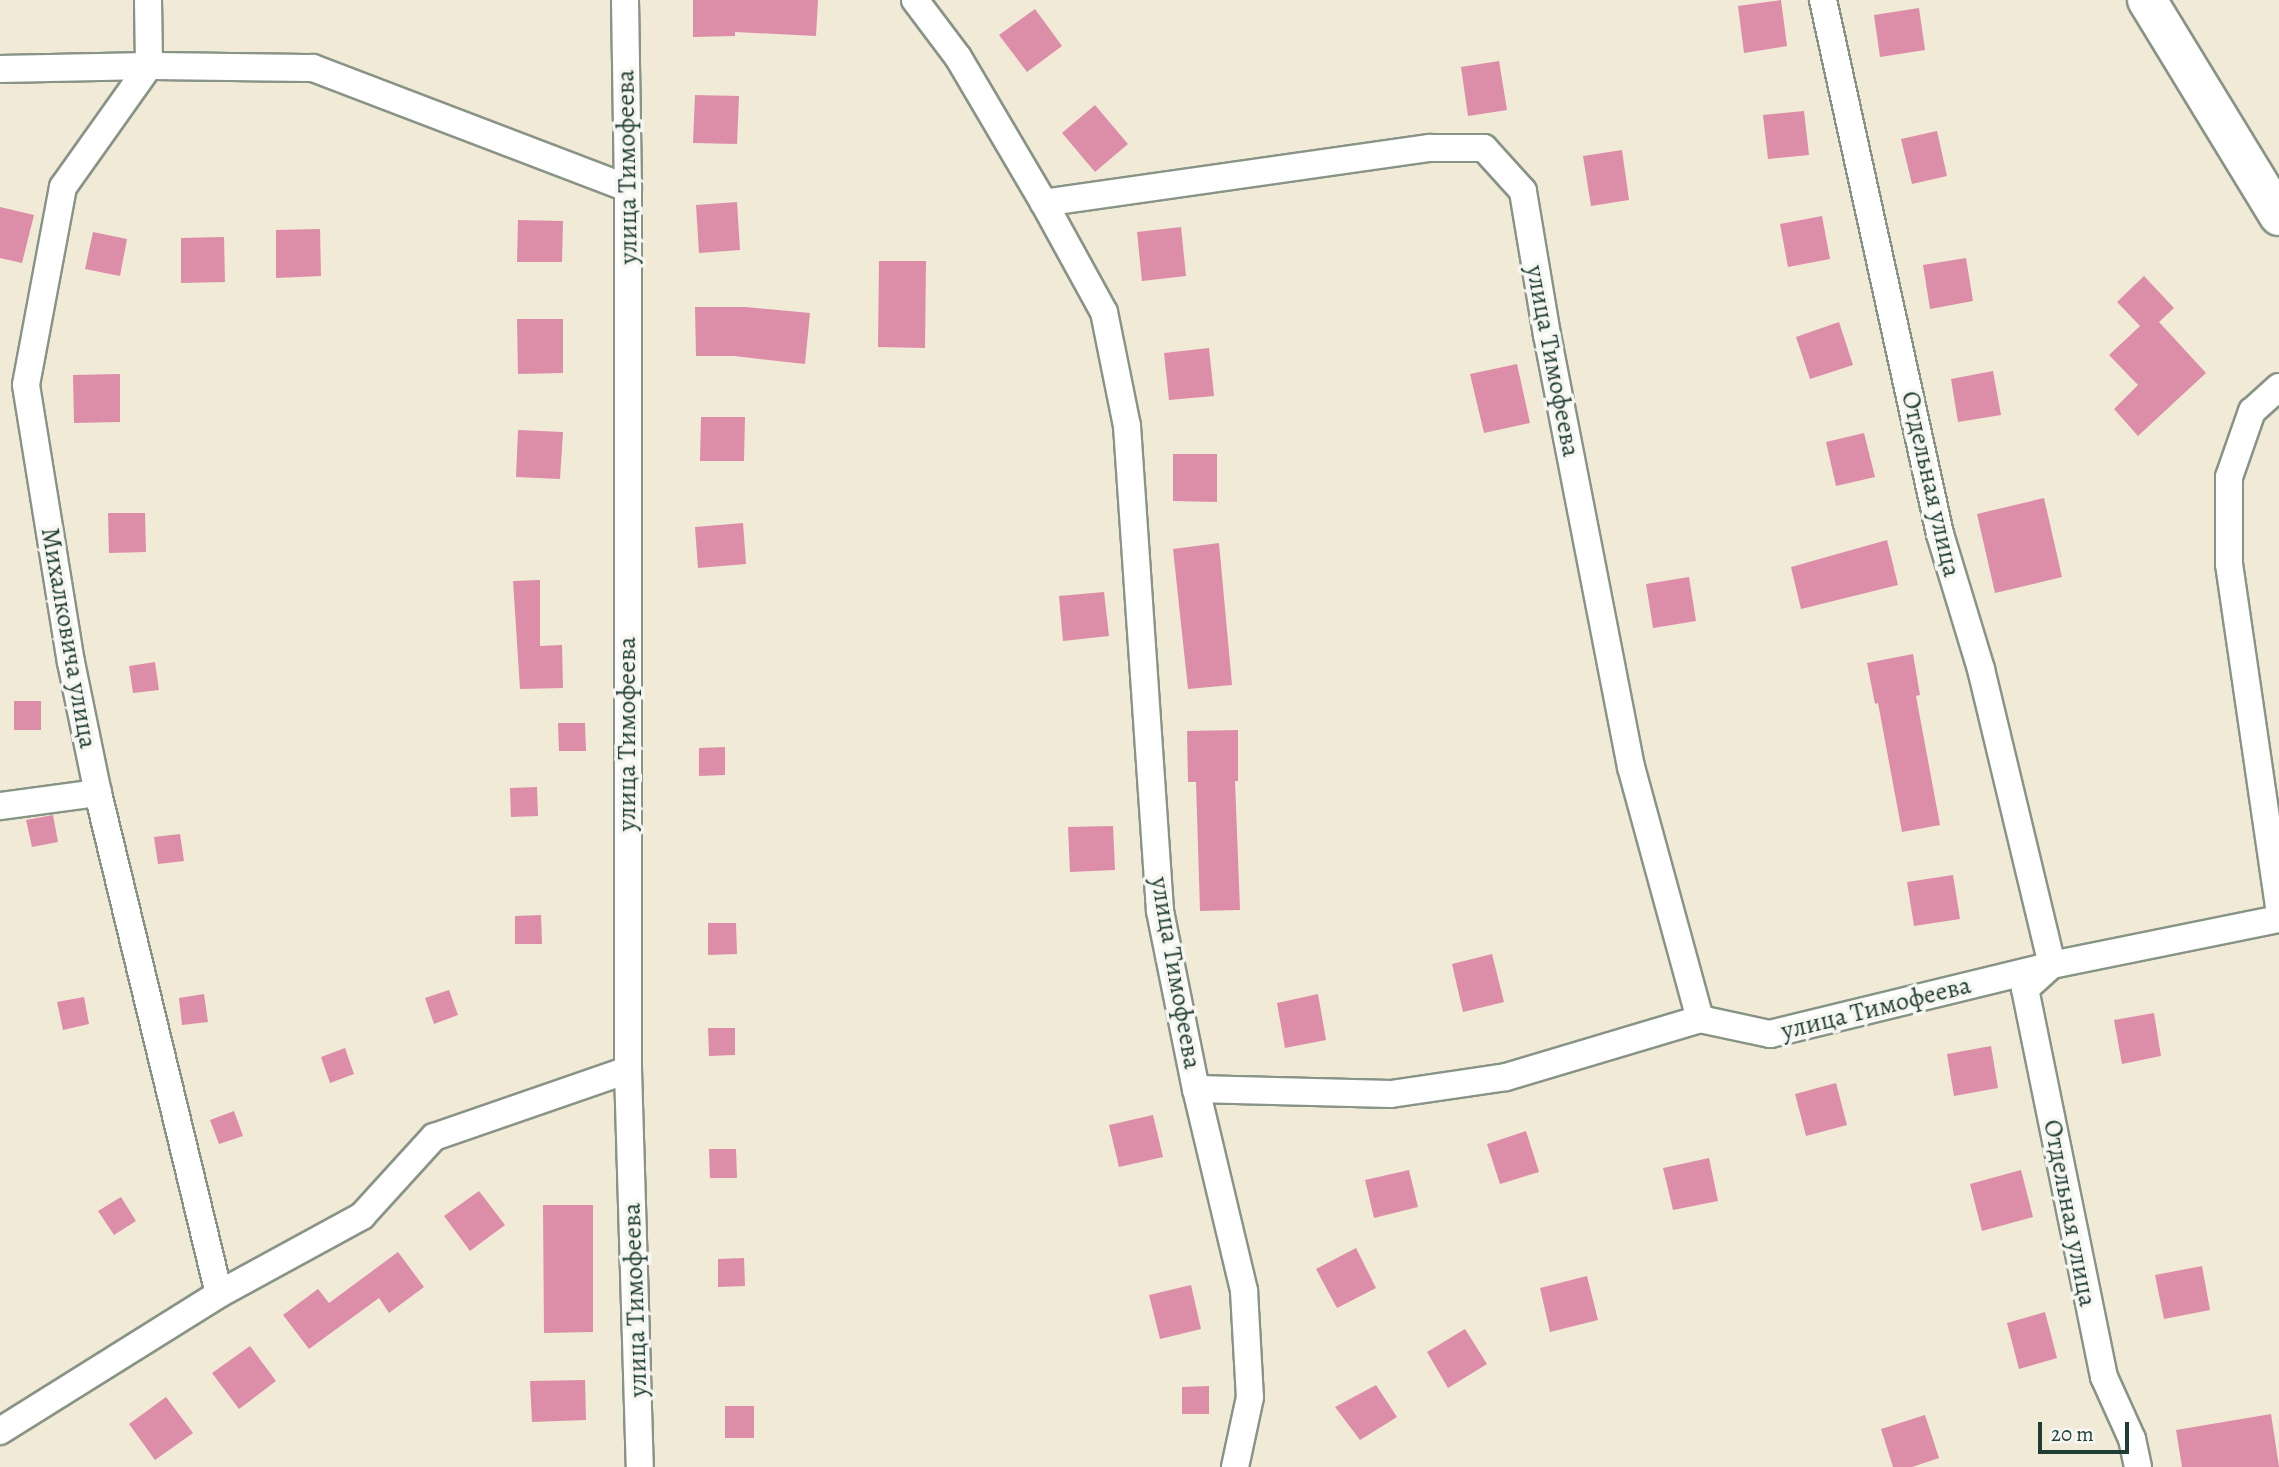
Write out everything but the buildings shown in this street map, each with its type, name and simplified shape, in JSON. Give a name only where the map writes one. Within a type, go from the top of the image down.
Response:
[{"type":"main road","points":[[2147,0],[2279,216]]},
{"type":"street","points":[[148,0],[149,66]]},
{"type":"street","name":"улица Тимофеева","points":[[625,0],[628,188],[628,1070],[640,1467]]},
{"type":"street","name":"улица Тимофеева","points":[[915,0],[958,57],[1104,312],[1127,426],[1160,911],[1196,1089],[1244,1291],[1250,1397],[1235,1467]]},
{"type":"street","name":"Отдельная улица","points":[[1823,0],[1940,534],[1980,669],[2052,965],[2025,989],[2104,1377],[2132,1439],[2138,1467]]},
{"type":"street","points":[[0,69],[149,66],[313,68],[628,188]]},
{"type":"street","name":"Михалковича улица","points":[[149,66],[63,187],[26,385],[72,662],[98,793],[219,1294]]},
{"type":"street","name":"улица Тимофеева","points":[[1044,203],[1429,148],[1484,148],[1523,191],[1547,335],[1631,766],[1699,1019]]},
{"type":"street","points":[[2279,387],[2252,411],[2229,477],[2229,564],[2279,905]]},
{"type":"street","points":[[0,806],[98,793]]},
{"type":"street","points":[[2052,965],[2279,919]]},
{"type":"street","name":"улица Тимофеева","points":[[1196,1089],[1391,1094],[1506,1077],[1699,1019],[1770,1034],[2052,965]]},
{"type":"street","points":[[0,1431],[219,1294],[362,1216],[434,1137],[628,1070]]}]
